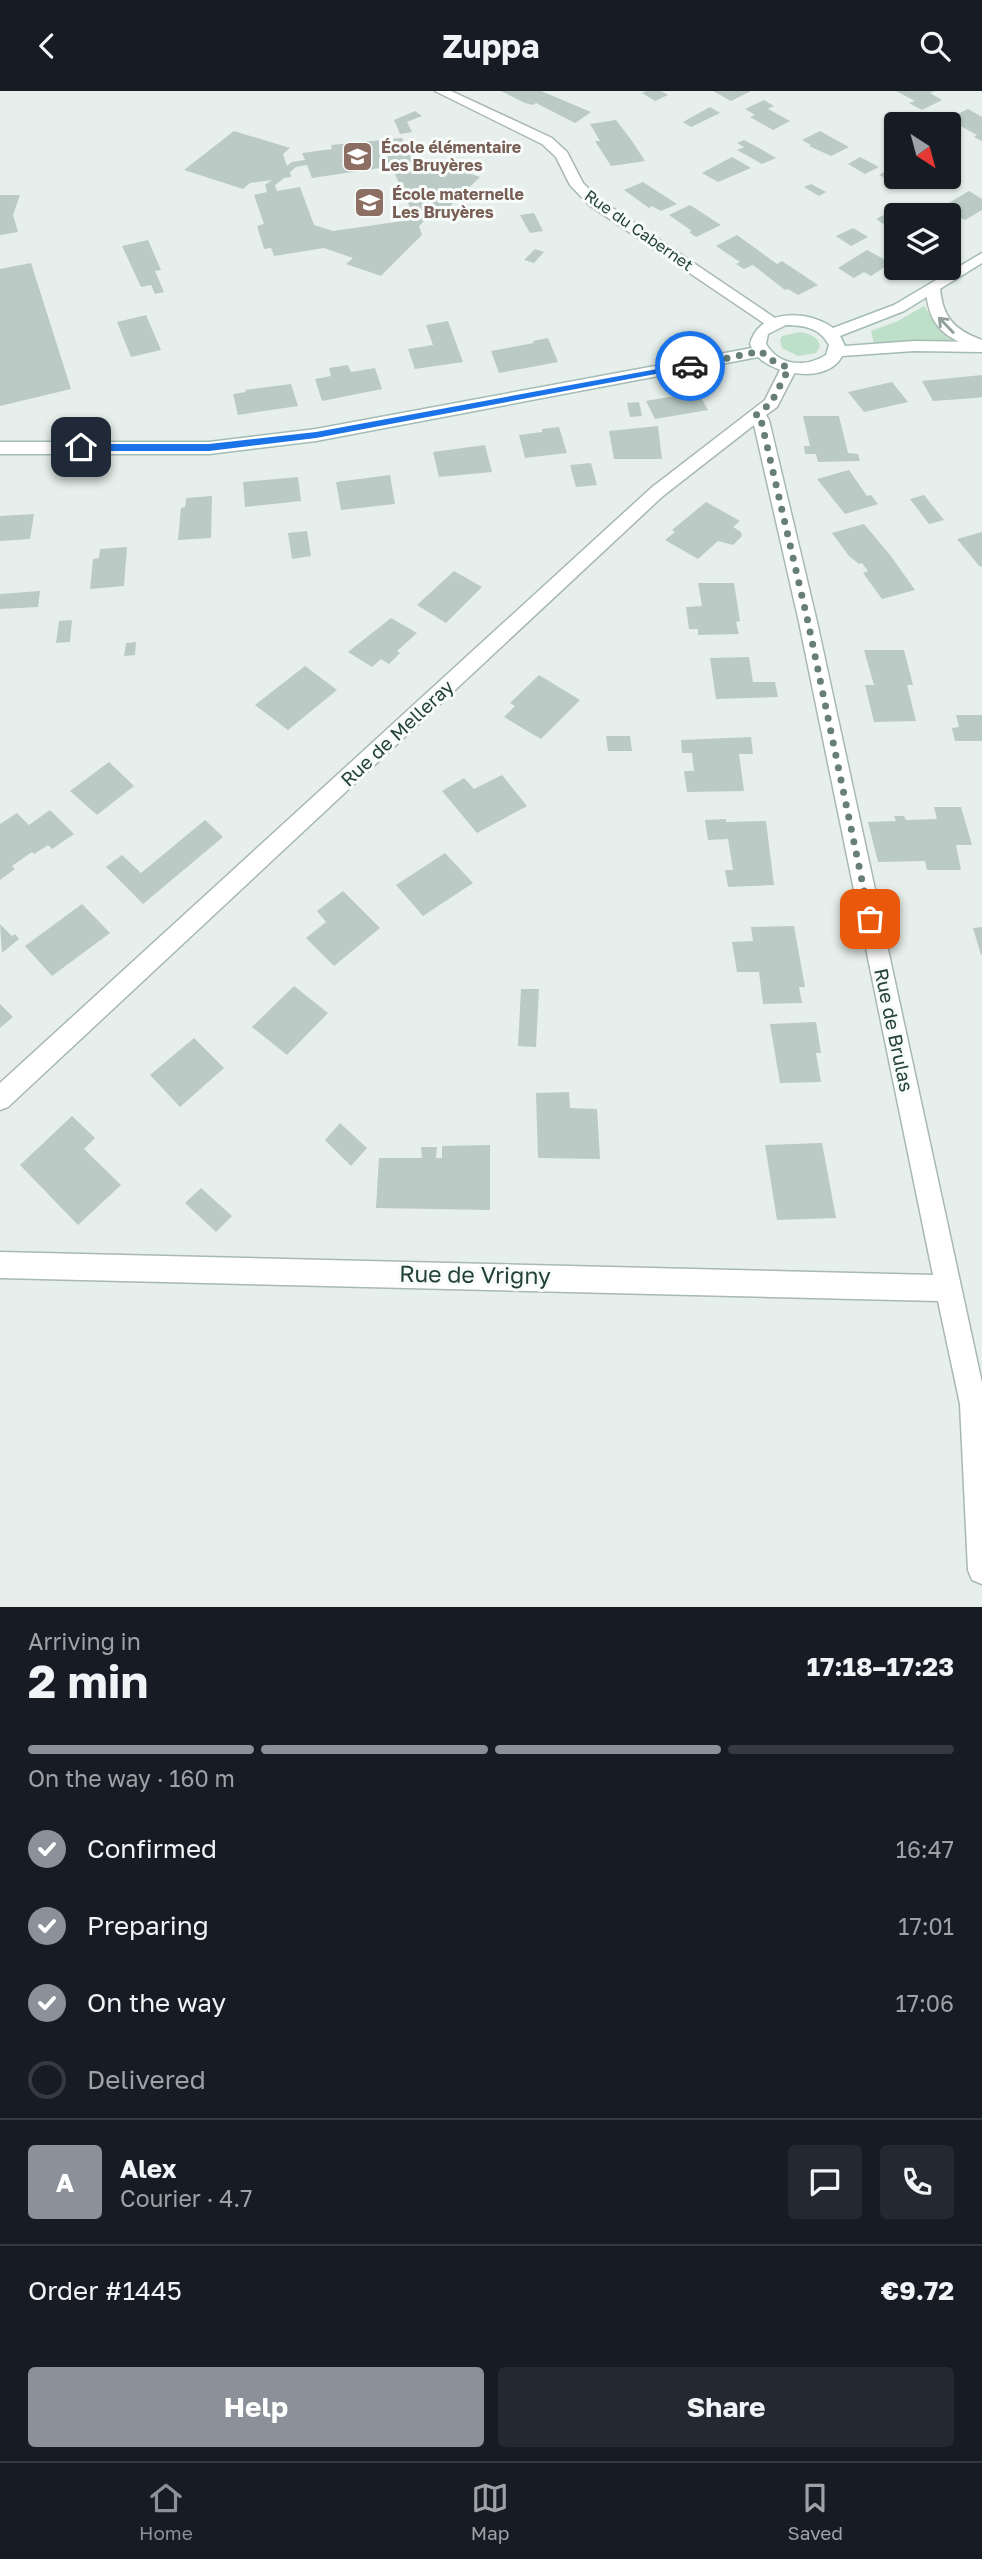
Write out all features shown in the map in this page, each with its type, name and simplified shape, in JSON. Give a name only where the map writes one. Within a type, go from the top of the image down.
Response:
[{"type":"street","name":"Rue du Cabernet","points":[[441,91],[547,141],[562,155],[577,185],[594,202],[773,323]]},
{"type":"street","points":[[831,334],[899,308],[982,257]]},
{"type":"street","points":[[933,287],[935,312],[943,326],[962,339],[982,346]]},
{"type":"street","points":[[786,320],[811,322],[831,334],[837,351],[833,358],[815,368],[789,368],[769,359],[758,344],[761,332],[773,323],[786,320]]},
{"type":"street","points":[[837,351],[982,346]]},
{"type":"street","points":[[0,447],[209,447],[316,435],[761,351]]},
{"type":"street","name":"Rue de Melleray","points":[[0,1099],[657,492],[771,403],[789,368]]},
{"type":"street","name":"Rue de Brulas","points":[[755,416],[761,420],[808,622],[973,1404],[982,1570]]},
{"type":"street","name":"Rue de Vrigny","points":[[0,1265],[950,1288]]},
{"type":"green space","points":[[924,306],[940,330],[955,341],[913,340],[874,344],[871,331],[898,321]]},
{"type":"green space","points":[[799,332],[815,337],[820,346],[816,353],[798,356],[782,348],[782,336]]},
{"type":"building","points":[[501,91],[541,91],[591,112],[575,123],[536,103],[525,103]]},
{"type":"building","points":[[661,91],[668,95],[655,101],[642,93]]},
{"type":"building","points":[[713,91],[751,91],[731,101]]},
{"type":"building","points":[[896,91],[935,91],[930,93],[942,100],[922,110],[909,103],[915,101]]},
{"type":"building","points":[[764,100],[774,106],[768,109],[790,121],[773,130],[750,117],[755,115],[745,109]]},
{"type":"building","points":[[710,107],[720,113],[691,127],[683,122]]},
{"type":"building","points":[[968,109],[982,117],[982,141],[961,126],[961,112]]},
{"type":"building","points":[[415,111],[422,116],[407,122],[412,132],[400,134],[394,120]]},
{"type":"building","points":[[616,120],[645,161],[611,166],[595,141],[600,141],[590,124]]},
{"type":"building","points":[[234,131],[290,148],[283,154],[287,166],[292,162],[305,160],[302,153],[332,149],[331,145],[402,138],[413,162],[442,171],[447,166],[480,177],[442,214],[428,217],[419,226],[422,235],[381,276],[346,264],[353,258],[324,248],[274,256],[271,248],[264,249],[257,226],[264,224],[254,195],[267,192],[265,185],[272,180],[250,183],[243,189],[184,170]],"holes":[[[307,165],[312,178],[380,168],[394,172],[412,212],[403,221],[333,231],[314,225],[300,187],[277,191],[275,185],[284,178],[291,177],[290,172],[296,167]]]},
{"type":"building","points":[[820,131],[849,147],[831,156],[802,140]]},
{"type":"building","points":[[744,140],[776,158],[762,164],[737,150],[744,147],[737,143]]},
{"type":"building","points":[[732,157],[751,168],[718,182],[702,173]]},
{"type":"building","points":[[860,157],[879,167],[865,174],[848,164]]},
{"type":"building","points":[[643,182],[677,204],[661,211],[652,206],[649,208],[624,190]]},
{"type":"building","points":[[811,184],[826,192],[819,196],[804,187]]},
{"type":"building","points":[[969,191],[982,199],[982,210],[965,220],[961,218],[961,203],[949,203]]},
{"type":"building","points":[[0,195],[20,195],[13,215],[18,232],[0,235]]},
{"type":"building","points":[[690,205],[721,225],[696,237],[689,232],[692,231],[669,215]]},
{"type":"building","points":[[534,213],[543,231],[530,233],[520,215]]},
{"type":"building","points":[[884,215],[884,225],[876,219]]},
{"type":"building","points":[[853,228],[868,237],[851,246],[836,236]]},
{"type":"building","points":[[737,235],[777,264],[782,261],[818,285],[798,295],[785,290],[753,265],[744,269],[736,264],[740,262],[716,246]]},
{"type":"building","points":[[148,240],[161,270],[155,271],[164,292],[155,294],[151,285],[141,287],[122,246]]},
{"type":"building","points":[[535,249],[544,252],[534,263],[524,260]]},
{"type":"building","points":[[867,250],[884,259],[884,268],[871,276],[864,272],[854,278],[838,268]]},
{"type":"building","points":[[31,263],[71,389],[0,406],[0,269]]},
{"type":"building","points":[[146,315],[161,350],[131,357],[117,322]]},
{"type":"building","points":[[448,321],[463,362],[415,369],[408,349],[433,345],[426,325]]},
{"type":"building","points":[[548,338],[558,362],[499,373],[491,351]]},
{"type":"building","points":[[348,365],[351,372],[375,368],[382,389],[322,401],[315,379],[331,376],[329,368]]},
{"type":"building","points":[[982,375],[982,397],[975,398],[933,401],[922,381]]},
{"type":"building","points":[[892,382],[908,402],[864,412],[848,392]]},
{"type":"building","points":[[291,384],[298,406],[238,415],[233,394]]},
{"type":"building","points":[[698,392],[708,410],[655,419],[646,401]]},
{"type":"building","points":[[639,402],[642,416],[630,417],[627,403]]},
{"type":"building","points":[[803,416],[839,416],[848,453],[858,454],[860,461],[818,462],[816,454],[805,454],[804,446],[810,446]]},
{"type":"building","points":[[658,426],[662,459],[614,459],[609,431]]},
{"type":"building","points":[[559,427],[567,453],[525,458],[519,435]]},
{"type":"building","points":[[485,445],[492,472],[439,477],[433,452]]},
{"type":"building","points":[[591,463],[597,485],[576,487],[570,465]]},
{"type":"building","points":[[849,470],[867,496],[871,495],[878,504],[845,514],[817,479]]},
{"type":"building","points":[[390,475],[395,504],[341,510],[336,482]]},
{"type":"building","points":[[298,477],[301,501],[245,507],[243,482]]},
{"type":"building","points":[[924,495],[944,520],[929,524],[910,499]]},
{"type":"building","points":[[212,496],[211,538],[178,540],[181,508],[185,507],[186,498]]},
{"type":"building","points":[[706,502],[740,521],[733,527],[741,532],[742,536],[733,545],[718,541],[698,559],[665,540],[675,532],[672,530]]},
{"type":"building","points":[[34,514],[30,539],[0,541],[0,516]]},
{"type":"building","points":[[864,524],[915,590],[882,599],[863,573],[868,571],[862,563],[859,564],[849,556],[832,533]]},
{"type":"building","points":[[307,531],[311,556],[292,559],[288,533]]},
{"type":"building","points":[[982,532],[982,566],[980,567],[957,539]]},
{"type":"building","points":[[127,547],[124,586],[90,589],[93,559],[99,558],[100,549]]},
{"type":"building","points":[[454,571],[482,587],[446,623],[417,605]]},
{"type":"building","points":[[698,583],[734,583],[740,621],[736,622],[739,634],[698,635],[698,629],[689,629],[686,607],[702,606]]},
{"type":"building","points":[[40,591],[38,607],[0,609],[0,594]]},
{"type":"building","points":[[391,618],[417,633],[397,651],[400,653],[389,664],[381,659],[372,667],[348,652]]},
{"type":"building","points":[[72,620],[70,642],[56,643],[59,621]]},
{"type":"building","points":[[136,642],[135,655],[124,656],[126,643]]},
{"type":"building","points":[[864,650],[904,650],[913,685],[907,685],[916,721],[874,722],[865,685],[874,685]]},
{"type":"building","points":[[749,657],[753,682],[775,682],[778,697],[716,699],[710,658]]},
{"type":"building","points":[[305,666],[337,690],[288,730],[255,705]]},
{"type":"building","points":[[539,675],[580,700],[541,739],[504,717],[515,706],[510,703]]},
{"type":"building","points":[[956,715],[982,715],[982,741],[955,741],[952,728],[959,727]]},
{"type":"building","points":[[606,736],[630,736],[632,751],[608,751]]},
{"type":"building","points":[[751,737],[753,754],[739,754],[744,791],[687,792],[684,771],[694,771],[692,753],[682,753],[681,740]]},
{"type":"building","points":[[109,762],[134,786],[97,815],[70,791]]},
{"type":"building","points":[[502,775],[527,806],[477,833],[442,791],[464,778],[474,789]]},
{"type":"building","points":[[934,807],[961,807],[972,845],[956,845],[961,870],[927,870],[925,861],[878,862],[868,822],[896,821],[894,816],[904,816],[906,820],[937,819]]},
{"type":"building","points":[[50,810],[74,834],[52,849],[48,845],[34,854],[32,852],[12,866],[15,869],[0,880],[0,824],[17,813],[29,825]]},
{"type":"building","points":[[726,819],[726,822],[766,821],[774,885],[728,887],[725,870],[733,870],[728,839],[708,840],[705,820]]},
{"type":"building","points":[[205,820],[223,837],[143,904],[106,867],[122,855],[141,873]]},
{"type":"building","points":[[445,853],[473,883],[423,916],[396,885]]},
{"type":"building","points":[[343,891],[380,928],[334,966],[306,938],[326,922],[317,911]]},
{"type":"building","points":[[82,904],[110,933],[52,976],[25,946]]},
{"type":"building","points":[[0,924],[19,939],[2,953]]},
{"type":"building","points":[[794,926],[805,987],[799,987],[802,1003],[763,1004],[759,972],[737,972],[732,942],[753,941],[751,927]]},
{"type":"building","points":[[982,927],[982,955],[981,955],[973,928]]},
{"type":"building","points":[[294,986],[328,1013],[287,1055],[252,1027]]},
{"type":"building","points":[[521,989],[539,989],[536,1047],[518,1046]]},
{"type":"building","points":[[0,1004],[13,1017],[0,1028]]},
{"type":"building","points":[[816,1022],[821,1053],[816,1053],[821,1082],[780,1083],[770,1024]]},
{"type":"building","points":[[194,1038],[224,1068],[180,1107],[150,1075]]},
{"type":"building","points":[[569,1092],[570,1108],[597,1109],[600,1159],[538,1158],[536,1093]]},
{"type":"building","points":[[72,1116],[95,1138],[84,1149],[121,1185],[78,1225],[20,1165]]},
{"type":"building","points":[[340,1123],[367,1148],[351,1166],[325,1140]]},
{"type":"building","points":[[822,1143],[836,1218],[777,1220],[765,1145]]},
{"type":"building","points":[[490,1145],[490,1210],[376,1208],[379,1158],[422,1158],[421,1147],[437,1147],[436,1158],[442,1158],[442,1146]]},
{"type":"building","points":[[201,1188],[232,1216],[216,1232],[185,1203]]},
{"type":"way so far","points":[[690,366],[761,351],[769,359],[789,368],[771,403],[755,416],[761,420],[808,622],[870,919]]},
{"type":"place","name":"École élémentaire Les Bruyères","points":[[358,156]]},
{"type":"place","name":"École maternelle Les Bruyères","points":[[369,203]]},
{"type":"route","points":[[81,447],[209,447],[316,435],[690,366]]}]
